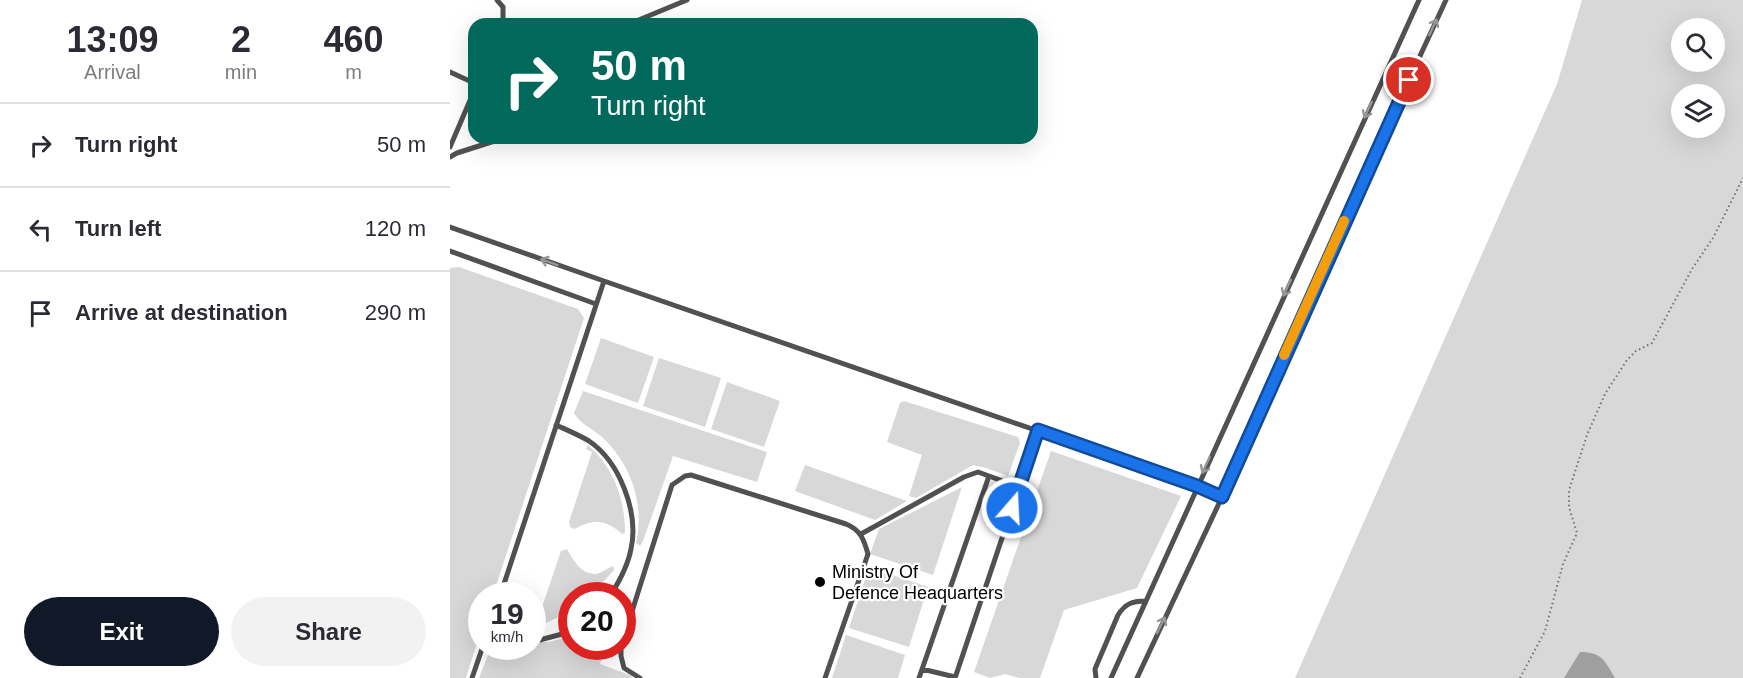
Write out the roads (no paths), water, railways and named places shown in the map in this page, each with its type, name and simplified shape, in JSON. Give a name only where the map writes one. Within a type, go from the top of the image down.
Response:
[{"type":"lane","points":[[497,0],[503,7],[503,18]]},
{"type":"lane","points":[[644,18],[687,0]]},
{"type":"lane","points":[[1111,678],[1419,0]]},
{"type":"lane","points":[[1137,678],[1222,497],[1366,172],[1446,0]]},
{"type":"lane","points":[[450,72],[468,81]]},
{"type":"lane","points":[[450,147],[468,105]]},
{"type":"lane","points":[[450,157],[485,144]]},
{"type":"lane","points":[[450,226],[1038,430],[1222,497]]},
{"type":"lane","points":[[450,251],[596,304]]},
{"type":"lane","points":[[505,582],[604,281]]},
{"type":"lane","points":[[556,425],[590,442],[610,462],[619,475],[627,494],[631,515],[632,548],[627,565],[618,582]]},
{"type":"lane","points":[[922,669],[955,678],[1038,430]]},
{"type":"lane","points":[[861,534],[964,477],[978,472],[1019,487]]},
{"type":"lane","points":[[636,600],[672,485],[685,476],[690,475],[854,527],[861,534],[868,554],[825,678]]},
{"type":"lane","points":[[919,678],[989,476]]},
{"type":"lane","points":[[1096,678],[1095,669],[1123,607],[1130,602],[1145,601]]},
{"type":"lane","points":[[472,678],[478,660]]},
{"type":"lane","points":[[622,660],[624,668],[639,678]]},
{"type":"place","name":"Ministry Of Defence Heaquarters","points":[[820,582]]}]
